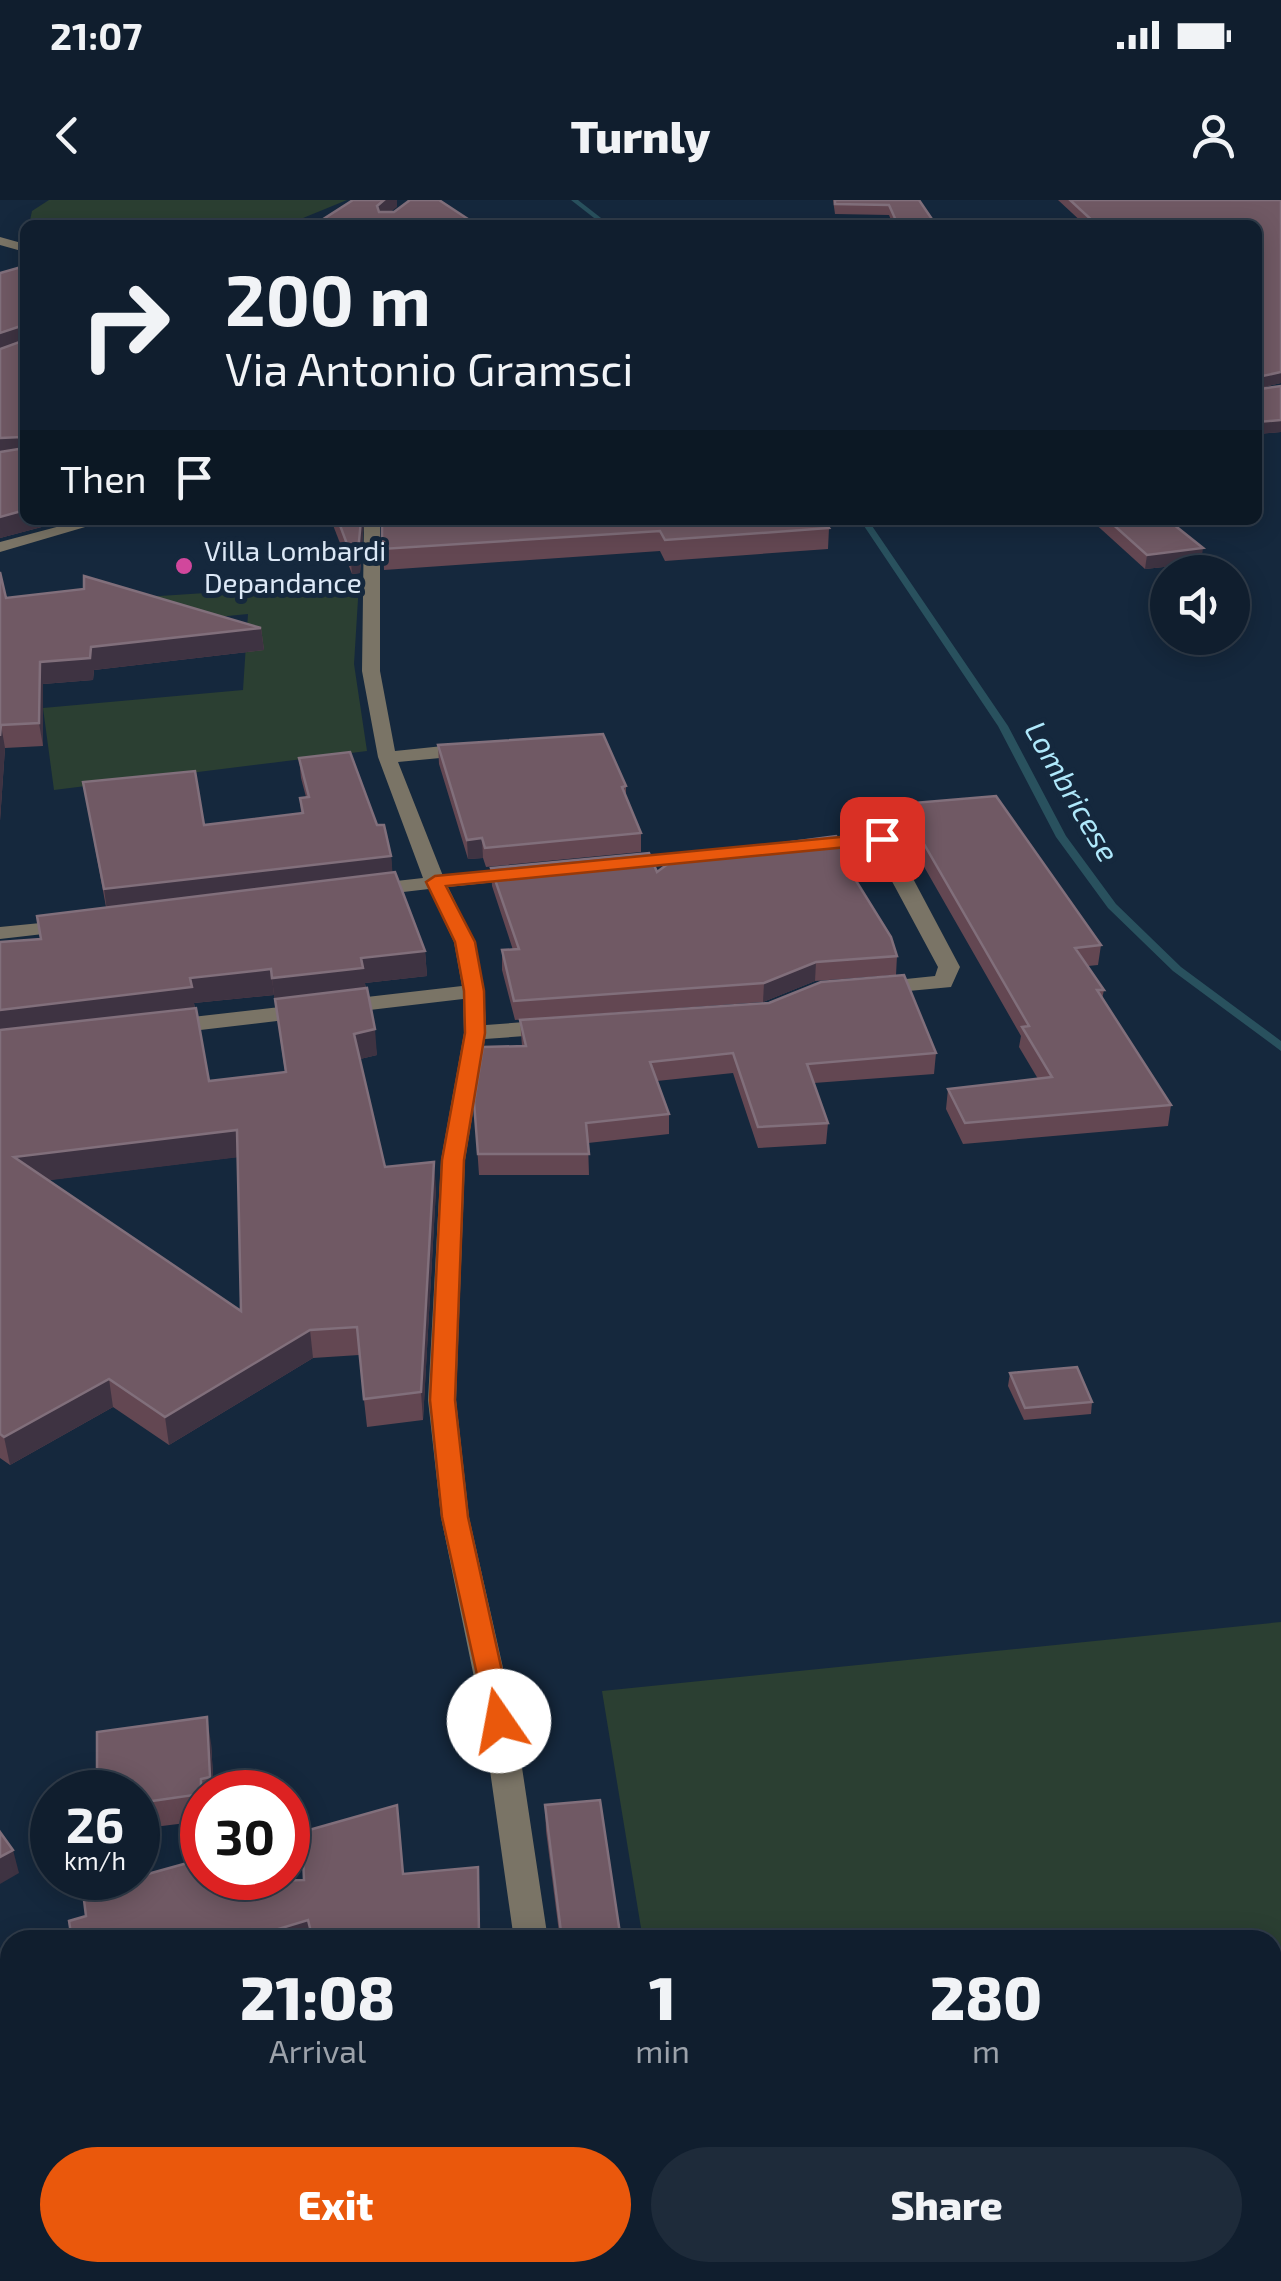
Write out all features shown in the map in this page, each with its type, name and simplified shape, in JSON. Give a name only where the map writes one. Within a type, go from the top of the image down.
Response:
[{"type":"street","points":[[0,547],[82,525]]},
{"type":"street","points":[[372,525],[371,672],[388,757],[435,882],[465,942],[474,991],[475,1033],[453,1160],[442,1400],[455,1517],[499,1721],[530,1930]]},
{"type":"street","points":[[388,757],[501,746]]},
{"type":"street","points":[[852,990],[943,982],[949,967],[859,803]]},
{"type":"street","points":[[590,867],[882,839]]},
{"type":"street","points":[[342,894],[551,871]]},
{"type":"street","points":[[0,933],[98,923]]},
{"type":"street","points":[[138,1030],[474,991]]},
{"type":"street","points":[[475,1033],[572,1026]]},
{"type":"green space","points":[[49,200],[347,200],[298,220],[30,220],[32,211]]},
{"type":"green space","points":[[359,583],[354,664],[367,751],[54,790],[43,708],[243,690],[248,614],[145,624],[144,597]]},
{"type":"green space","points":[[1281,1622],[1281,1930],[641,1930],[602,1691]]},
{"type":"building","points":[[353,200],[384,200],[377,206],[379,212],[394,212],[410,200],[439,200],[469,220],[322,220]]},
{"type":"building","points":[[835,200],[919,200],[933,220],[896,220],[889,205],[835,204]]},
{"type":"building","points":[[1070,200],[1281,200],[1281,372],[1262,376],[1262,220],[1092,220]]},
{"type":"building","points":[[20,267],[20,326],[0,333],[0,273]]},
{"type":"building","points":[[20,342],[20,437],[0,438],[0,349]]},
{"type":"building","points":[[1281,386],[1281,420],[1262,422],[1262,389]]},
{"type":"building","points":[[20,449],[20,511],[0,517],[0,452]]},
{"type":"building","points":[[340,525],[361,525],[358,552],[350,552]]},
{"type":"building","points":[[382,525],[829,528],[665,540],[660,531],[382,549]]},
{"type":"building","points":[[1114,525],[1174,525],[1203,548],[1147,555]]},
{"type":"building","points":[[0,572],[6,598],[84,589],[84,576],[261,628],[91,647],[90,658],[40,662],[39,723],[1,725],[0,736]]},
{"type":"building","points":[[603,734],[641,833],[485,848],[482,838],[467,840],[438,745]]},
{"type":"building","points":[[350,752],[377,825],[384,825],[391,856],[104,889],[83,782],[195,771],[204,825],[303,813],[300,798],[309,797],[299,758]]},
{"type":"building","points":[[996,796],[1101,945],[1075,948],[1104,990],[1097,990],[1171,1105],[965,1123],[948,1089],[1052,1077],[1022,1027],[1029,1026],[901,804]]},
{"type":"building","points":[[836,836],[857,871],[850,871],[891,937],[897,956],[816,962],[764,983],[514,1001],[502,950],[519,949],[491,868],[649,853],[657,872],[681,854],[772,850],[769,845]]},
{"type":"building","points":[[395,872],[425,951],[361,958],[363,968],[272,978],[271,969],[190,978],[192,987],[0,1010],[0,942],[41,939],[37,916]]},
{"type":"building","points":[[904,975],[936,1053],[807,1064],[828,1123],[758,1127],[733,1053],[650,1062],[669,1114],[586,1123],[589,1154],[478,1154],[474,1102],[483,1047],[526,1046],[520,1020],[769,1003],[821,982]]},
{"type":"building","points":[[367,988],[375,1029],[354,1034],[385,1167],[434,1162],[421,1392],[364,1399],[357,1327],[310,1330],[165,1417],[109,1379],[4,1437],[0,1434],[0,1030],[196,1008],[209,1081],[286,1072],[275,999]],"holes":[[[237,1130],[241,1311],[14,1157]]]},
{"type":"building","points":[[1077,1367],[1092,1402],[1025,1408],[1010,1373]]},
{"type":"building","points":[[207,1717],[210,1770],[180,1770],[180,1797],[160,1800],[160,1770],[97,1770],[97,1732]]},
{"type":"building","points":[[600,1800],[620,1930],[561,1930],[545,1805]]},
{"type":"building","points":[[397,1805],[403,1874],[478,1867],[479,1930],[310,1930],[308,1920],[275,1930],[70,1930],[69,1921],[86,1916],[84,1900],[160,1900],[160,1871],[180,1865],[180,1900],[310,1900],[310,1830]]},
{"type":"building","points":[[0,1832],[13,1850],[0,1857]]},
{"type":"waterway","name":"Lombricese","points":[[574,200],[600,220]]},
{"type":"waterway","name":"Lombricese","points":[[867,525],[1003,726],[1061,837],[1112,906],[1177,969],[1281,1047]]},
{"type":"place","name":"Villa Lombardi Depandance","points":[[184,566]]},
{"type":"route","points":[[499,1721],[455,1517],[442,1400],[453,1160],[475,1033],[474,991],[465,942],[435,882],[882,839]]}]
